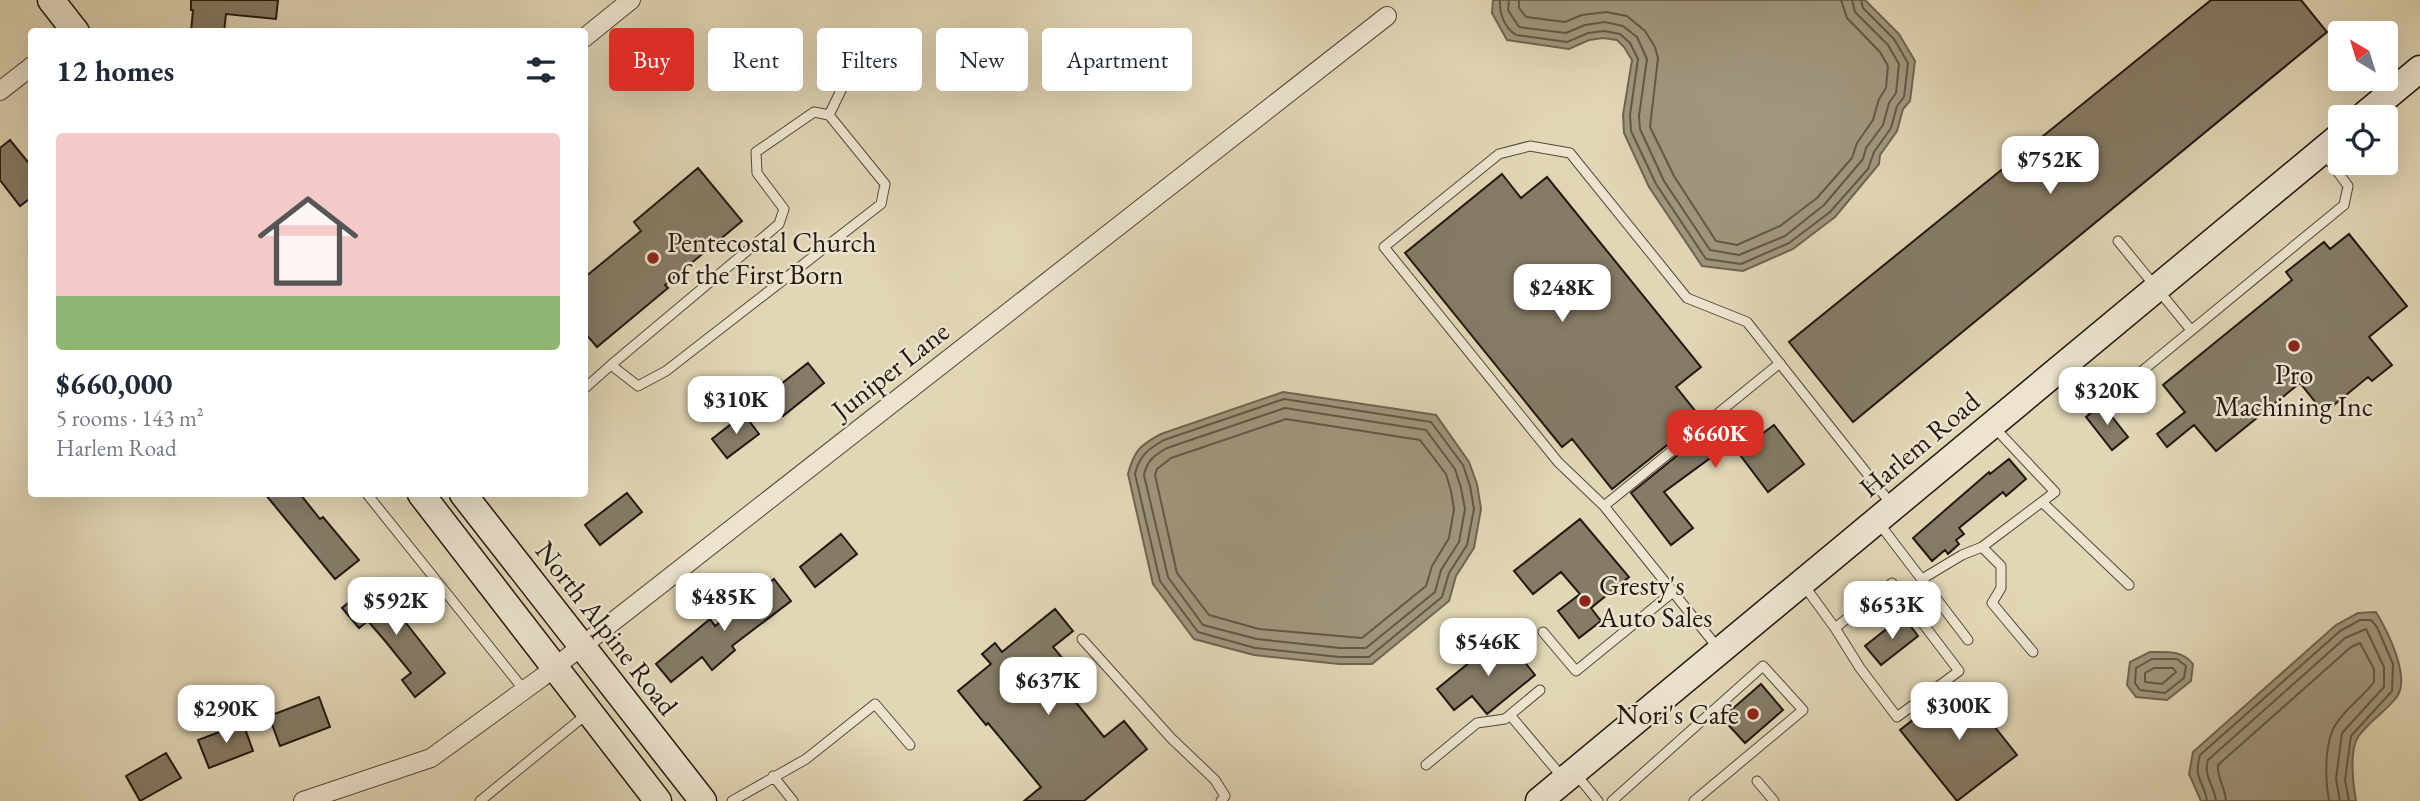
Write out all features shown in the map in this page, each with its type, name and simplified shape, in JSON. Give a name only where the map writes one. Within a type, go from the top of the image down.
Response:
[{"type":"main road","points":[[51,0],[73,28]]},
{"type":"main road","points":[[2376,105],[2420,69]]},
{"type":"main road","name":"Harlem Road","points":[[1539,801],[2328,145]]},
{"type":"main road","points":[[423,497],[658,801]]},
{"type":"main road","name":"North Alpine Road","points":[[468,497],[580,646],[703,801]]},
{"type":"street","points":[[588,35],[631,0]]},
{"type":"street","name":"Juniper Lane","points":[[303,801],[430,758],[524,690],[1387,16]]},
{"type":"street","points":[[0,90],[28,73]]},
{"type":"lane","points":[[829,115],[841,91]]},
{"type":"lane","points":[[588,385],[611,365],[779,224],[784,209],[757,173],[757,152],[814,113],[829,115],[884,184],[881,204],[666,372],[638,386],[611,365]]},
{"type":"lane","points":[[1720,651],[1604,506],[1558,462],[1384,247],[1499,154],[1530,146],[1570,153],[1687,298],[1747,322],[1780,363],[1885,514],[1922,579],[1968,640]]},
{"type":"lane","points":[[2119,390],[2344,205],[2347,186],[2343,175]]},
{"type":"lane","points":[[2118,241],[2191,330]]},
{"type":"lane","points":[[1604,506],[1780,363]]},
{"type":"lane","points":[[1922,579],[1962,555],[1983,547],[2055,492],[1992,425]]},
{"type":"lane","points":[[369,497],[524,690]]},
{"type":"lane","points":[[2042,502],[2129,585]]},
{"type":"lane","points":[[1983,547],[2001,566],[2001,588],[1992,603],[2033,652]]},
{"type":"lane","points":[[1802,582],[1897,717],[1959,671],[1892,583],[1835,628]]},
{"type":"lane","points":[[1544,632],[1576,671],[1673,592]]},
{"type":"lane","points":[[1082,639],[1171,738],[1215,780],[1225,796],[1221,801]]},
{"type":"lane","points":[[1612,801],[1763,666],[1803,710],[1695,801]]},
{"type":"lane","points":[[1426,765],[1477,723],[1505,719],[1540,690]]},
{"type":"lane","points":[[732,801],[806,759],[875,704],[910,745]]},
{"type":"lane","points":[[480,801],[589,712]]},
{"type":"lane","points":[[1510,715],[1569,776],[1598,801]]},
{"type":"lane","points":[[773,776],[793,801]]},
{"type":"lane","points":[[1757,781],[1774,801]]},
{"type":"water","points":[[1493,0],[1865,0],[1899,34],[1915,61],[1910,101],[1903,109],[1897,131],[1880,155],[1879,164],[1835,217],[1793,249],[1743,271],[1702,266],[1649,187],[1624,133],[1623,115],[1632,60],[1624,47],[1617,40],[1603,38],[1589,40],[1569,49],[1507,40],[1492,13]]},
{"type":"water","points":[[1283,392],[1436,415],[1469,462],[1477,484],[1481,509],[1474,548],[1456,576],[1449,601],[1372,664],[1339,664],[1254,655],[1194,639],[1153,584],[1128,474],[1136,454],[1143,445],[1161,434]]},
{"type":"water","points":[[2376,612],[2400,667],[2400,690],[2396,698],[2355,743],[2352,768],[2356,801],[2201,801],[2189,774],[2193,752],[2336,625],[2358,613]]},
{"type":"water","points":[[2150,652],[2179,654],[2193,664],[2191,681],[2167,700],[2136,697],[2127,685],[2130,662]]},
{"type":"building","points":[[191,0],[278,0],[276,19],[226,14],[224,28],[191,28]]},
{"type":"building","points":[[2211,0],[2301,0],[2327,32],[1853,422],[1789,342]]},
{"type":"building","points":[[10,140],[28,162],[28,200],[20,206],[0,180],[0,148]]},
{"type":"building","name":"Pentecostal Church of the First Born","points":[[698,168],[742,221],[665,285],[668,288],[597,347],[588,337],[588,275],[641,231],[634,222]]},
{"type":"building","points":[[1502,174],[1521,198],[1547,177],[1701,367],[1676,387],[1701,418],[1612,489],[1572,439],[1562,447],[1405,253]]},
{"type":"building","name":"Pro Machining Inc","points":[[2349,234],[2407,306],[2369,337],[2392,365],[2372,381],[2368,377],[2324,413],[2300,383],[2216,451],[2194,425],[2167,447],[2157,434],[2185,412],[2163,385],[2292,280],[2286,272],[2324,242],[2330,249]]},
{"type":"building","points":[[808,363],[824,383],[783,416],[767,395]]},
{"type":"building","points":[[2102,404],[2128,437],[2112,450],[2086,417]]},
{"type":"building","points":[[1731,412],[1754,440],[1774,425],[1804,464],[1768,492],[1731,443],[1664,492],[1693,528],[1671,545],[1631,493]]},
{"type":"building","points":[[744,414],[759,434],[727,458],[712,439]]},
{"type":"building","points":[[2009,459],[2026,479],[2006,496],[2003,492],[1959,528],[1964,534],[1956,540],[1959,544],[1948,554],[1945,550],[1932,561],[1913,538],[1989,472],[1990,474]]},
{"type":"building","points":[[627,493],[642,512],[600,545],[585,525]]},
{"type":"building","points":[[267,497],[302,497],[359,560],[335,579]]},
{"type":"building","points":[[1580,519],[1629,577],[1591,608],[1601,621],[1579,638],[1558,611],[1580,594],[1561,572],[1533,594],[1514,571]]},
{"type":"building","points":[[841,534],[857,554],[815,587],[800,567]]},
{"type":"building","points":[[774,579],[791,601],[732,646],[735,650],[712,670],[702,657],[671,682],[656,664],[710,619],[715,626]]},
{"type":"building","points":[[374,582],[445,673],[415,697],[402,680],[411,673],[386,642],[368,621],[359,628],[342,608]]},
{"type":"building","points":[[1055,609],[1073,631],[1053,647],[1079,678],[1065,689],[1104,737],[1124,721],[1147,749],[1084,801],[1024,801],[1041,787],[958,691],[991,664],[982,654],[995,643],[1002,652]]},
{"type":"building","points":[[1903,616],[1918,636],[1881,665],[1865,646]]},
{"type":"building","points":[[1503,635],[1535,675],[1487,714],[1472,696],[1454,710],[1437,689]]},
{"type":"building","points":[[1960,683],[2017,755],[1957,801],[1900,730]]},
{"type":"building","name":"Nori's Cafe","points":[[1761,684],[1783,710],[1745,743],[1722,718]]},
{"type":"building","points":[[319,697],[330,727],[280,746],[269,716]]},
{"type":"building","points":[[243,723],[253,751],[209,768],[198,740]]},
{"type":"building","points":[[166,753],[181,778],[140,801],[126,776]]},
{"type":"place","name":"Pentecostal Church of the First Born","points":[[653,258]]},
{"type":"place","name":"Pro Machining Inc","points":[[2294,346]]},
{"type":"place","name":"Gresty's Auto Sales","points":[[1585,601]]},
{"type":"place","name":"Nori's Cafe","points":[[1753,714]]}]
